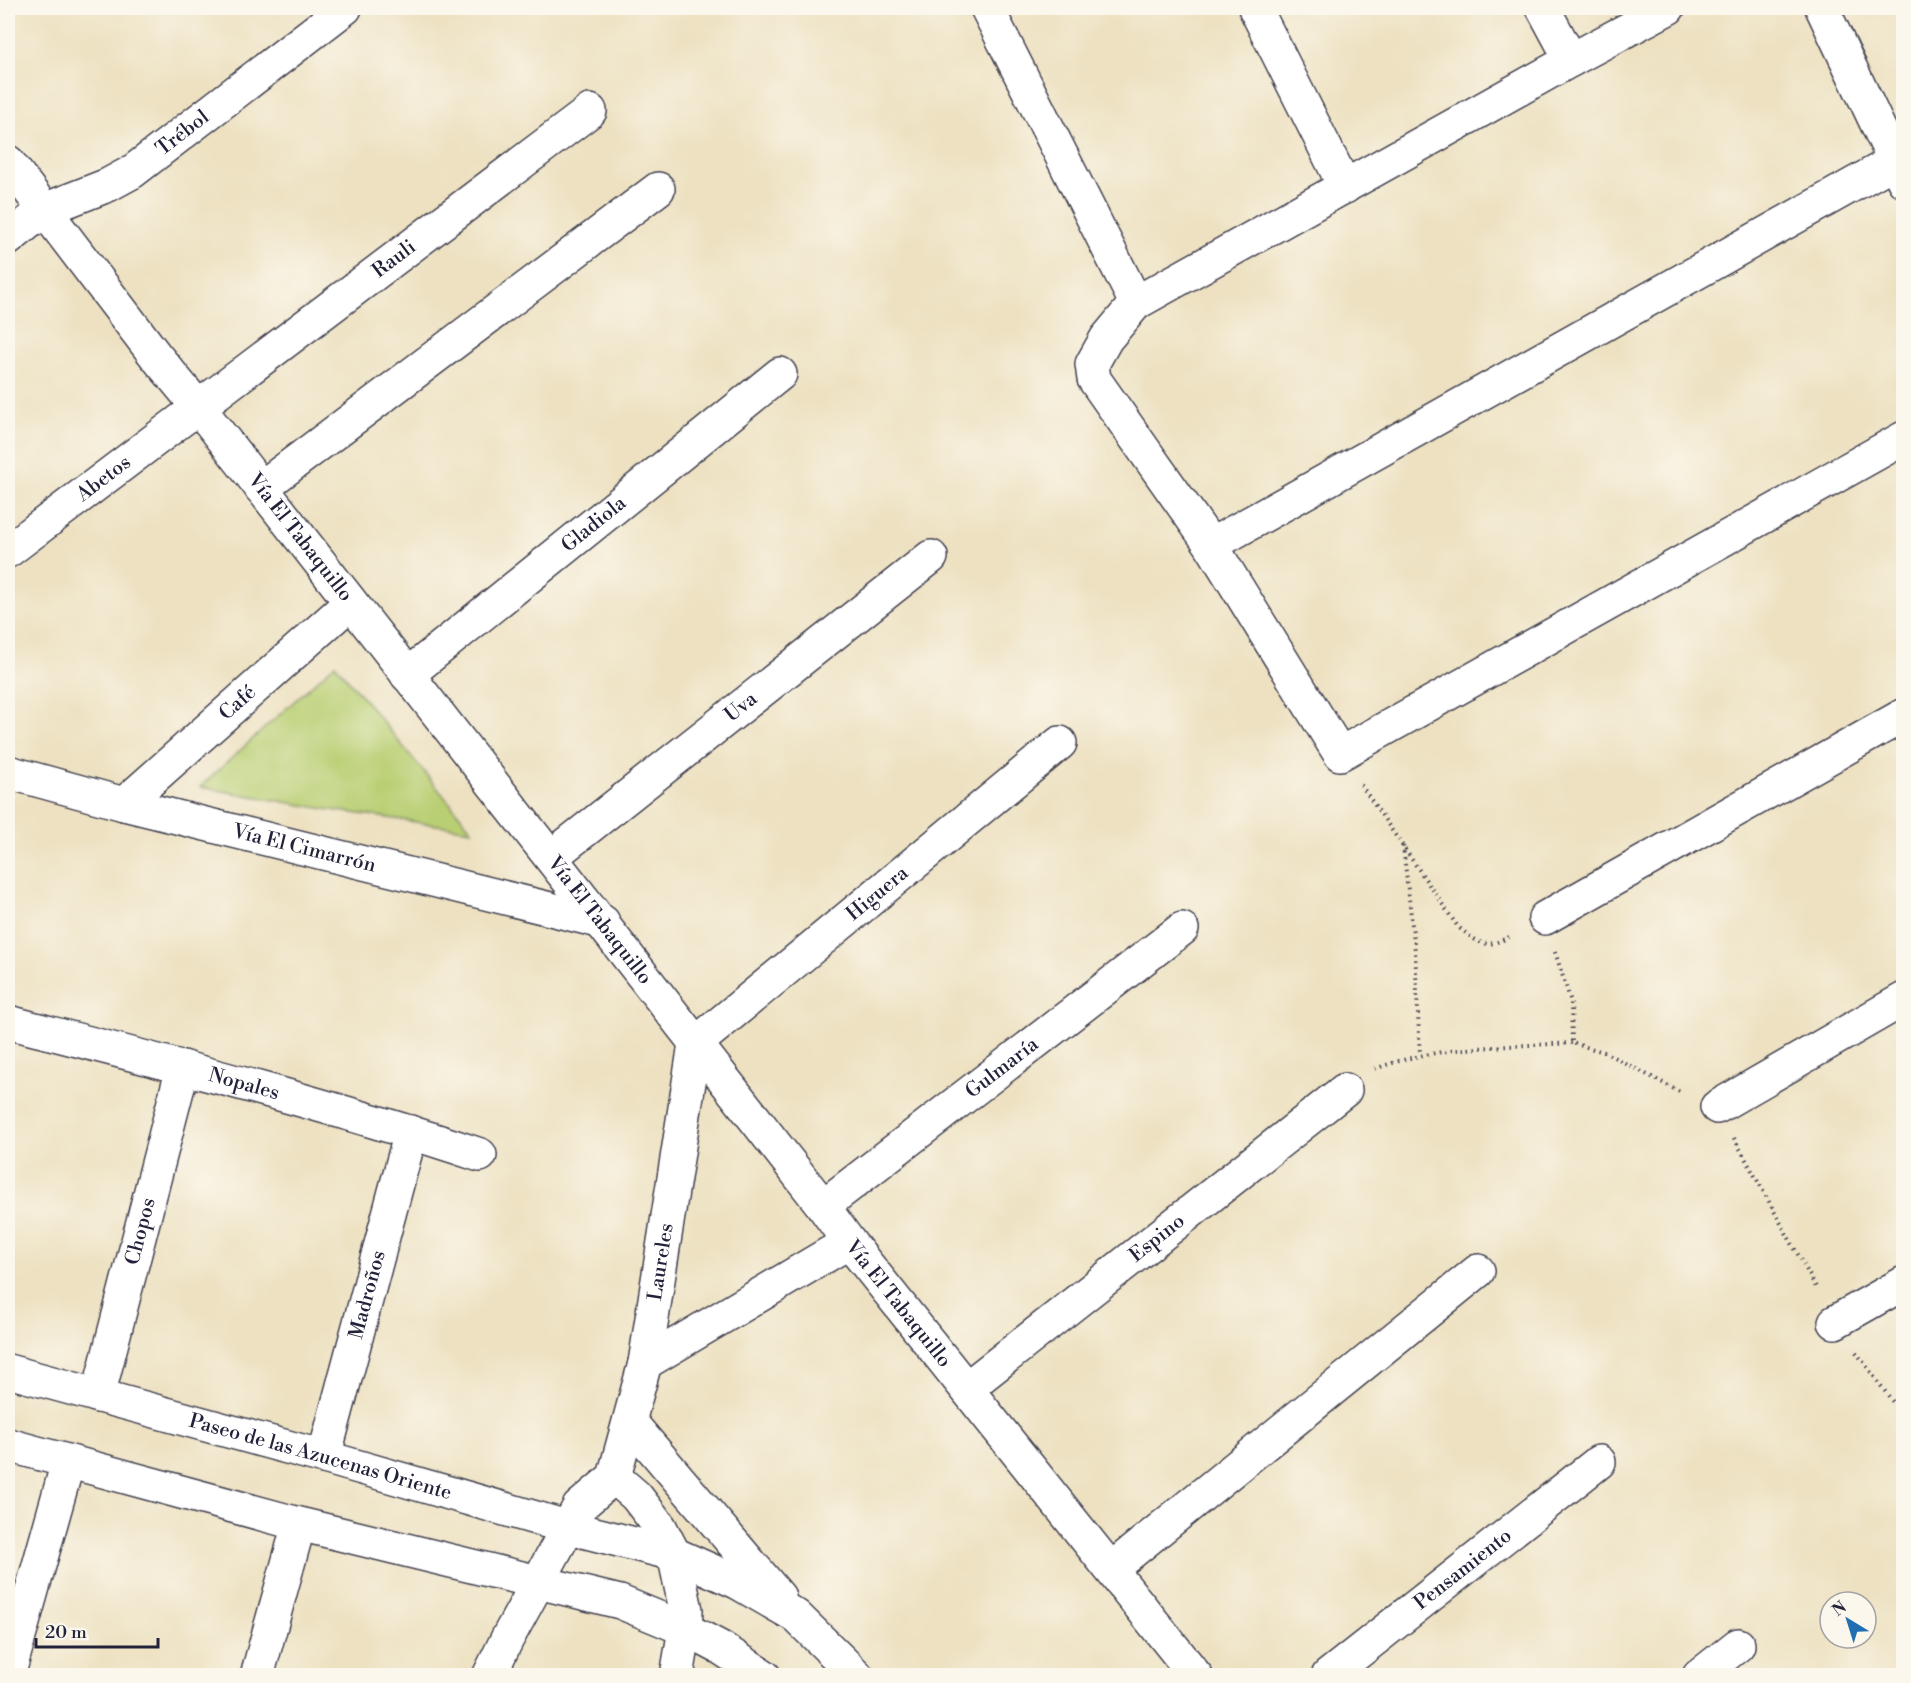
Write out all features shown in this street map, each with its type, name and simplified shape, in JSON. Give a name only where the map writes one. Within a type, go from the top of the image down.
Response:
[{"type":"street","name":"Trébol","points":[[8,239],[44,210],[108,185],[132,172],[345,8]]},
{"type":"street","points":[[987,8],[1136,303]]},
{"type":"street","points":[[1256,8],[1345,187]]},
{"type":"street","points":[[1543,8],[1571,60]]},
{"type":"street","points":[[1668,8],[1136,303],[1106,339],[1092,364],[1094,379],[1211,545],[1340,754],[1904,438]]},
{"type":"street","points":[[1211,545],[1900,166],[1822,8]]},
{"type":"street","name":"Rauli","points":[[199,408],[590,111]]},
{"type":"street","name":"Vía El Tabaquillo","points":[[8,162],[148,346],[603,922],[849,1242],[1196,1676]]},
{"type":"street","points":[[261,488],[658,189]]},
{"type":"street","name":"Gladiola","points":[[407,675],[780,374]]},
{"type":"street","name":"Abetos","points":[[8,550],[199,408]]},
{"type":"street","name":"Uva","points":[[551,857],[931,557]]},
{"type":"street","name":"Café","points":[[124,804],[350,603]]},
{"type":"street","points":[[1545,918],[1904,715]]},
{"type":"street","name":"Higuera","points":[[695,1044],[1060,743]]},
{"type":"street","name":"Vía El Cimarrón","points":[[8,772],[124,804],[603,922]]},
{"type":"street","name":"Gulmaría","points":[[823,1206],[1182,929]]},
{"type":"street","points":[[1717,1107],[1904,999]]},
{"type":"street","name":"Nopales","points":[[8,1022],[183,1067],[411,1132],[480,1155]]},
{"type":"street","name":"Laureles","points":[[614,1477],[645,1363],[695,1044]]},
{"type":"street","name":"Chopos","points":[[98,1396],[183,1067]]},
{"type":"street","name":"Espino","points":[[967,1388],[1345,1090]]},
{"type":"street","name":"Madroños","points":[[324,1457],[411,1132]]},
{"type":"street","points":[[645,1363],[849,1242]]},
{"type":"street","points":[[1111,1569],[1478,1271]]},
{"type":"street","points":[[1835,1322],[1904,1283]]},
{"type":"street","name":"Paseo de las Azucenas Oriente","points":[[8,1371],[324,1457],[567,1527],[674,1554],[737,1582],[796,1616]]},
{"type":"street","points":[[630,1422],[796,1616],[856,1676]]},
{"type":"street","points":[[8,1445],[299,1524],[620,1602],[686,1629],[764,1676]]},
{"type":"street","points":[[8,1676],[68,1462]]},
{"type":"street","name":"Pensamiento","points":[[1328,1676],[1599,1462]]},
{"type":"street","points":[[489,1676],[579,1507],[614,1477],[636,1496],[654,1519],[674,1554],[686,1610],[686,1629],[677,1676]]},
{"type":"street","points":[[257,1676],[299,1524]]},
{"type":"street","points":[[1700,1676],[1738,1645]]},
{"type":"path","points":[[1340,754],[1458,927],[1477,943],[1495,944],[1545,918],[1571,1002],[1572,1043]]},
{"type":"path","points":[[1403,845],[1415,951],[1420,1055]]},
{"type":"path","points":[[1345,1090],[1376,1068],[1420,1055],[1458,1049],[1572,1043],[1604,1052],[1674,1090],[1717,1107],[1835,1322],[1904,1417]]},
{"type":"green space","points":[[335,664],[472,830],[325,809],[200,787]]}]
